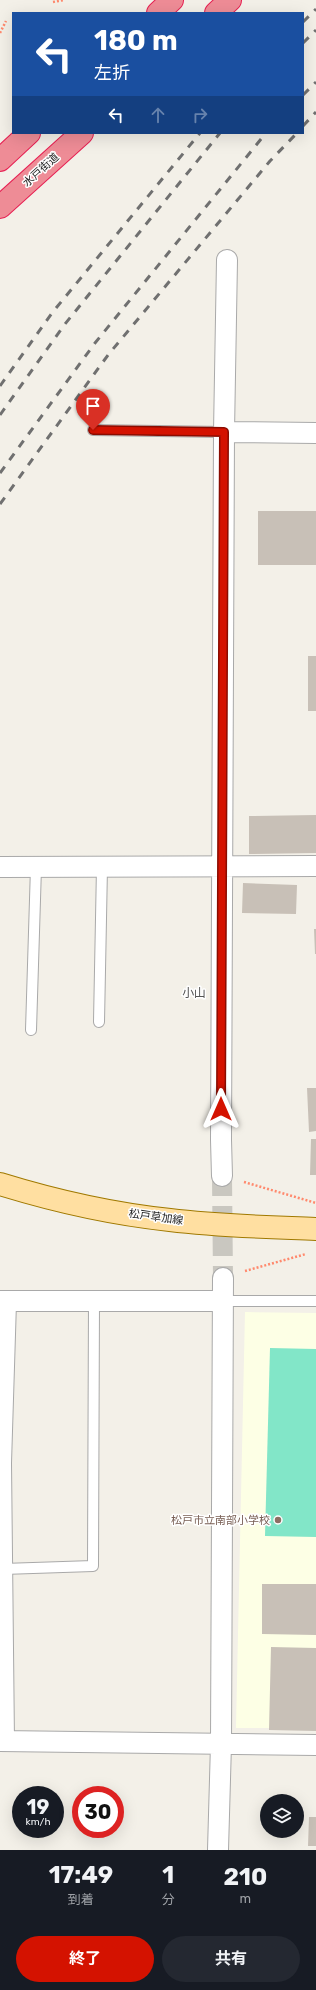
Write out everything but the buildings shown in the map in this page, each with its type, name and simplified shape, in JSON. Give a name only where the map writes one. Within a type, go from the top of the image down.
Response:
[{"type":"highway","points":[[159,12],[172,0]]},
{"type":"highway","points":[[217,12],[230,0]]},
{"type":"highway","points":[[0,160],[28,134]]},
{"type":"highway","name":"水戸街道","points":[[0,207],[81,134]]},
{"type":"main road","name":"松戸草加線","points":[[0,1184],[87,1207],[169,1220],[242,1226],[316,1228]]},
{"type":"street","points":[[222,1176],[220,1140],[224,432],[227,260]]},
{"type":"street","points":[[224,432],[316,433]]},
{"type":"street","points":[[0,868],[222,865],[316,866]]},
{"type":"street","points":[[218,1850],[221,1744],[223,1278]]},
{"type":"street","points":[[223,1300],[3,1302],[1,1463],[2,1741],[316,1745]]},
{"type":"lane","points":[[93,430],[224,432]]},
{"type":"lane","points":[[31,1030],[36,867]]},
{"type":"lane","points":[[99,1022],[102,867]]},
{"type":"lane","points":[[223,1300],[316,1301]]},
{"type":"lane","points":[[2,1566],[93,1566],[94,1301]]},
{"type":"path","points":[[53,2],[64,0]]},
{"type":"path","points":[[0,33],[6,21]]},
{"type":"path","points":[[222,1176],[316,1203]]},
{"type":"path","points":[[223,1278],[309,1253]]},
{"type":"shaded area","name":"松戸市立南部小学校","points":[[245,1312],[316,1313],[316,1728],[236,1728]]},
{"type":"green space","points":[[270,1348],[316,1349],[316,1537],[265,1536]]},
{"type":"tunnel","points":[[222,1176],[223,1278]]},
{"type":"railway","points":[[304,21],[316,9]]},
{"type":"railway","points":[[304,42],[316,30]]},
{"type":"railway","points":[[304,94],[316,82]]},
{"type":"railway","points":[[304,125],[316,112]]},
{"type":"railway","points":[[0,386],[52,313],[199,134]]},
{"type":"railway","points":[[0,415],[65,324],[219,134]]},
{"type":"railway","points":[[0,473],[95,343],[265,134]]},
{"type":"railway","points":[[0,504],[108,355],[270,161],[296,134]]},
{"type":"place","name":"松戸市立南部小学校","points":[[278,1520]]},
{"type":"district","name":"小山","points":[[194,993]]},
{"type":"route","points":[[93,430],[224,432],[221,1109]]}]
